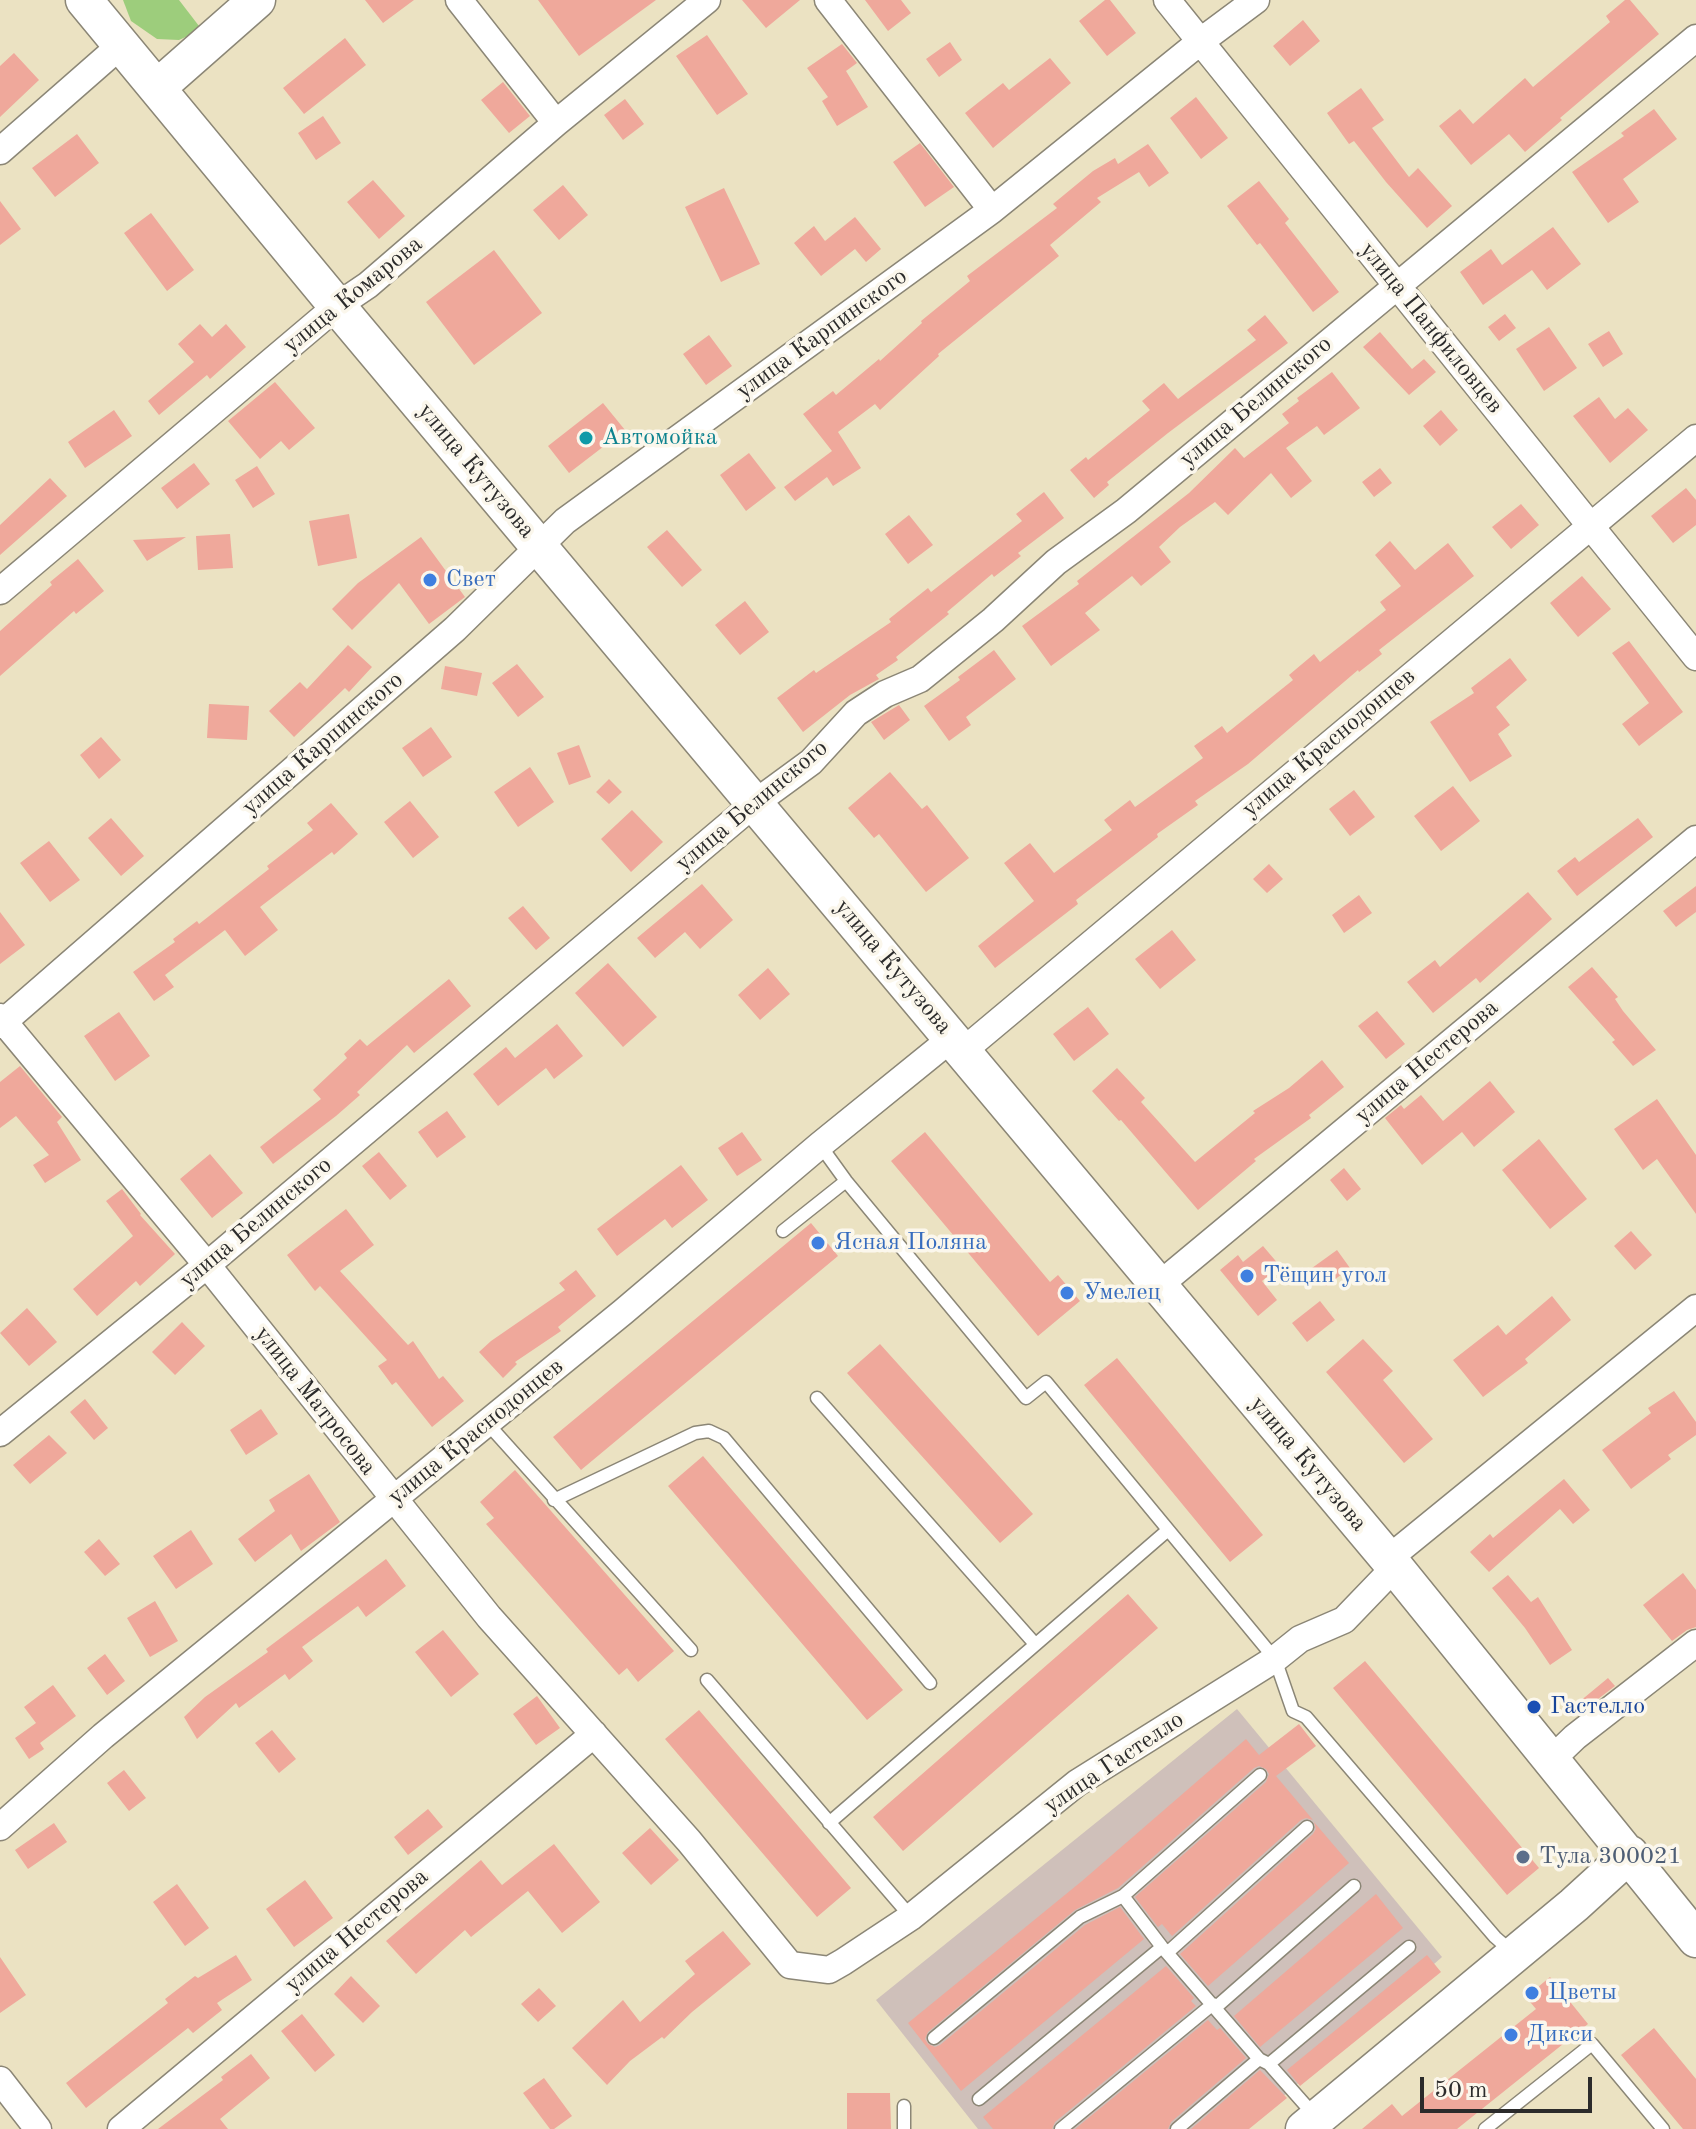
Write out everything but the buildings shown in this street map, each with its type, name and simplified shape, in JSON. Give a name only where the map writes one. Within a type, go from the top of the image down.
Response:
[{"type":"main road","name":"улица Кутузова","points":[[84,0],[1391,1563],[1696,1939]]},
{"type":"main road","points":[[157,88],[257,0]]},
{"type":"main road","points":[[1315,2126],[1630,1854]]},
{"type":"street","points":[[459,0],[556,123]]},
{"type":"street","name":"улица Комарова","points":[[0,591],[337,306],[368,285],[556,123],[707,0]]},
{"type":"street","points":[[828,0],[992,210]]},
{"type":"street","name":"улица Панфиловцев","points":[[1167,0],[1696,657]]},
{"type":"street","name":"улица Карпинского","points":[[1,1021],[455,629],[565,521],[992,210],[1256,0]]},
{"type":"street","name":"улица Белинского","points":[[0,1433],[207,1265],[755,803],[811,762],[856,713],[885,694],[920,679],[993,620],[1056,562],[1126,511],[1696,38]]},
{"type":"street","points":[[0,151],[121,45]]},
{"type":"street","name":"улица Краснодонцев","points":[[0,1827],[103,1736],[623,1312],[820,1145],[957,1044],[1696,438]]},
{"type":"street","name":"улица Нестерова","points":[[1158,1286],[1696,839]]},
{"type":"street","name":"улица Матросова","points":[[1,1021],[207,1265],[489,1617],[689,1841],[790,1965]]},
{"type":"street","name":"улица Гастелло","points":[[790,1965],[829,1970],[911,1917],[1077,1783],[1275,1659],[1300,1639],[1344,1620],[1391,1563],[1696,1308]]},
{"type":"street","points":[[1551,1760],[1575,1737],[1696,1643]]},
{"type":"street","name":"улица Нестерова","points":[[121,2129],[594,1734]]},
{"type":"street","points":[[0,2080],[38,2129]]},
{"type":"lane","points":[[820,1145],[846,1181],[1026,1398],[1046,1382],[1275,1659],[1293,1711],[1306,1717],[1514,1954]]},
{"type":"lane","points":[[783,1231],[846,1181]]},
{"type":"lane","points":[[817,1398],[1035,1644]]},
{"type":"lane","points":[[487,1423],[691,1650]]},
{"type":"lane","points":[[554,1500],[695,1433],[709,1431],[724,1438],[930,1683]]},
{"type":"lane","points":[[829,1823],[1168,1530]]},
{"type":"lane","points":[[707,1680],[911,1917]]},
{"type":"lane","points":[[934,2038],[1080,1917],[1123,1896],[1260,1775]]},
{"type":"lane","points":[[979,2099],[1164,1950],[1307,1827]]},
{"type":"lane","points":[[1061,2129],[1214,2006],[1354,1886]]},
{"type":"lane","points":[[1123,1896],[1164,1950],[1264,2062],[1315,2126]]},
{"type":"lane","points":[[1177,2129],[1409,1947]]},
{"type":"lane","points":[[1485,2129],[1592,2044],[1663,2129]]},
{"type":"lane","points":[[904,2106],[904,2129]]},
{"type":"shaded area","points":[[1237,1709],[1442,1957],[1246,2129],[978,2129],[876,2000]]},
{"type":"green space","points":[[123,0],[179,0],[199,26],[179,40],[157,39],[131,21]]},
{"type":"place","name":"Автомойка","points":[[586,438]]},
{"type":"place","name":"Свет","points":[[430,580]]},
{"type":"place","name":"Ясная Поляна","points":[[818,1243]]},
{"type":"place","name":"Тёщин угол","points":[[1247,1276]]},
{"type":"place","name":"Умелец","points":[[1067,1293]]},
{"type":"place","name":"Гастелло","points":[[1534,1707]]},
{"type":"place","name":"Тула 300021","points":[[1523,1857]]},
{"type":"place","name":"Цветы","points":[[1532,1993]]},
{"type":"place","name":"Дикси","points":[[1511,2035]]}]
